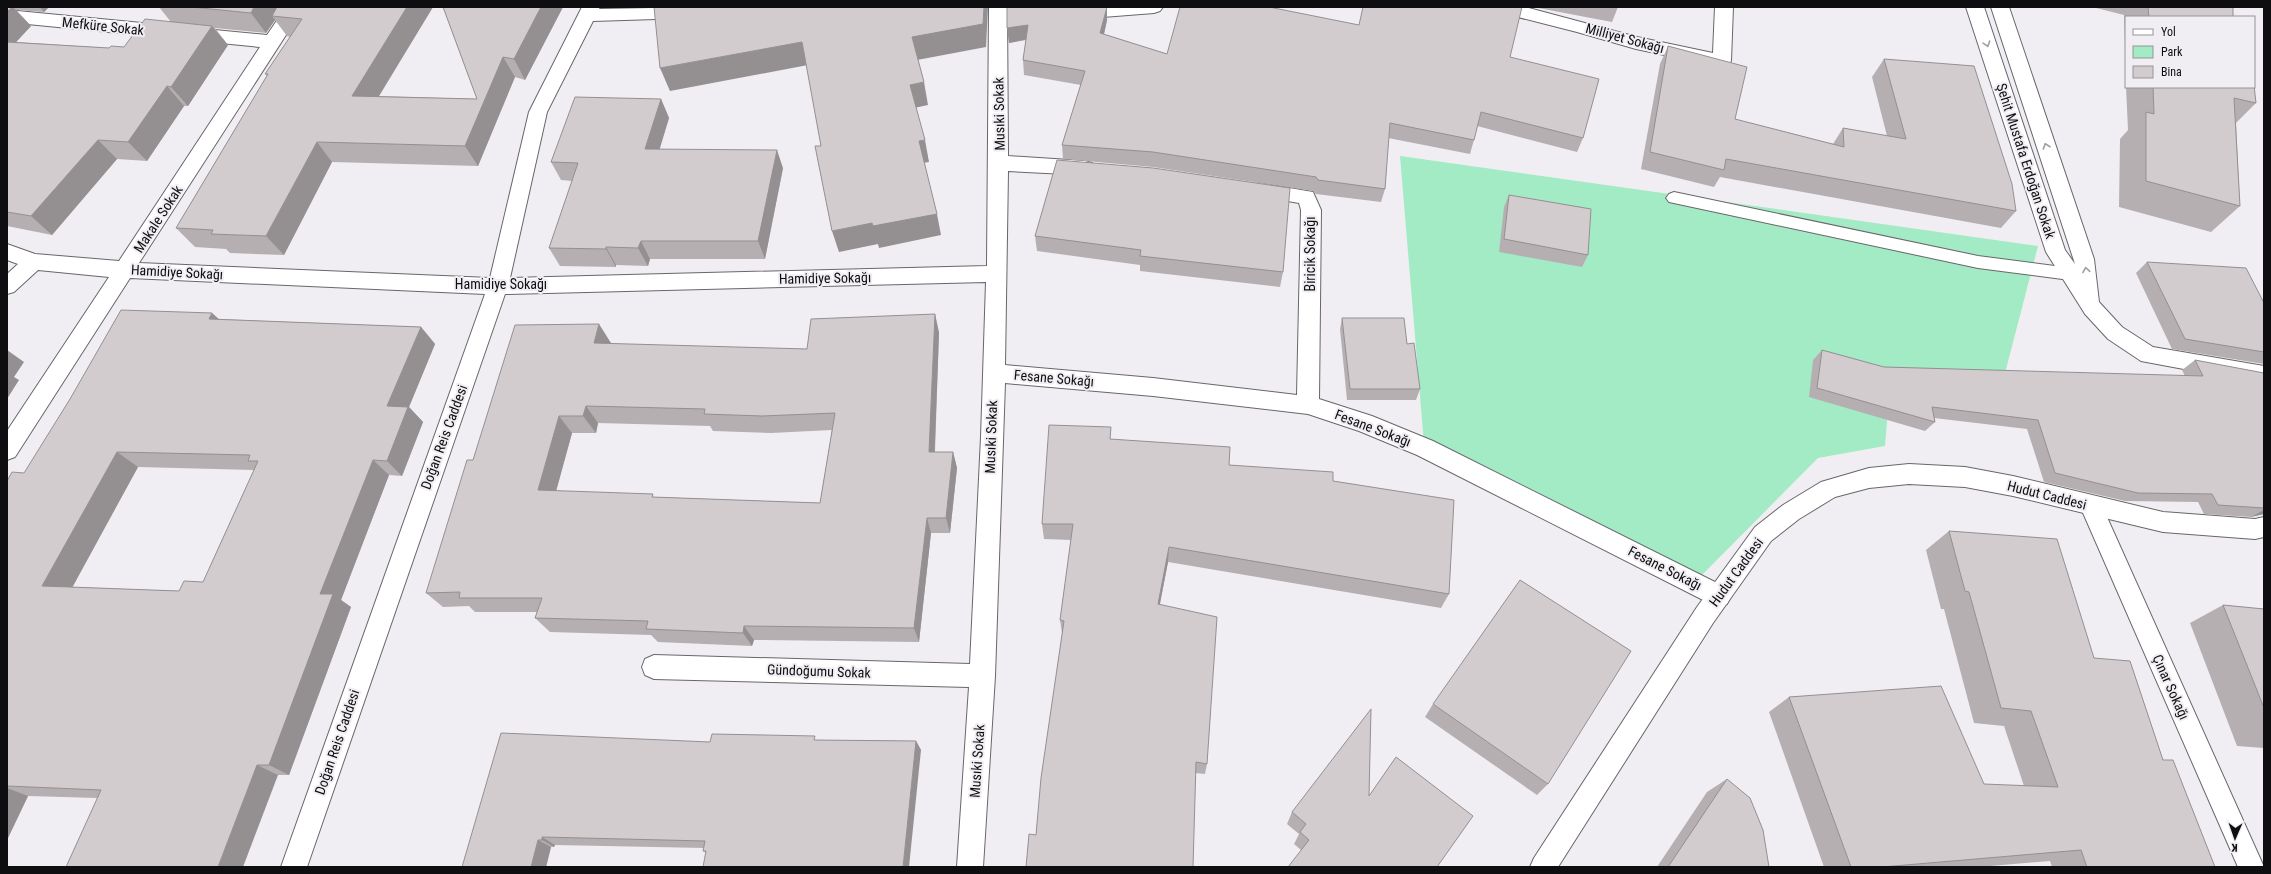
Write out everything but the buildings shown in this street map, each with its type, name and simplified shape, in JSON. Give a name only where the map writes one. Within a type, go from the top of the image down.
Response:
[{"type":"street","name":"Makale Sokak","points":[[7,450],[295,7]]},
{"type":"street","points":[[589,11],[659,13],[697,7]]},
{"type":"street","points":[[1060,14],[1154,7]]},
{"type":"street","name":"Milliyet Sokağı","points":[[1500,7],[1579,26],[1636,43],[1722,61],[1724,7]]},
{"type":"street","name":"Şehit Mustafa Erdoğan Sokak","points":[[1975,7],[2056,252],[2092,308],[2115,332],[2148,355],[2264,376]]},
{"type":"street","name":"Şehit Mustafa Erdoğan Sokak","points":[[2000,7],[2084,259],[2092,308]]},
{"type":"street","name":"Musıki Sokak","points":[[970,867],[983,676],[997,274],[1002,8]]},
{"type":"street","name":"Doğan Reis Caddesi","points":[[294,867],[498,286],[538,112],[589,11]]},
{"type":"street","name":"Mefküre Sokak","points":[[7,16],[271,42]]},
{"type":"street","points":[[1000,162],[1100,170]]},
{"type":"street","name":"Biricik Sokağı","points":[[1239,187],[1306,197],[1311,210],[1308,405]]},
{"type":"street","name":"Hamidiye Sokağı","points":[[7,252],[34,262],[125,270],[328,280],[498,286],[997,274]]},
{"type":"street","points":[[7,286],[34,262]]},
{"type":"street","name":"Fesane Sokağı","points":[[994,373],[1153,387],[1308,405],[1364,423],[1425,448],[1718,596]]},
{"type":"street","name":"Hudut Caddesi","points":[[1543,867],[1718,596],[1763,534],[1791,512],[1829,489],[1869,478],[1909,474],[1965,477],[2013,486],[2091,506],[2163,522],[2255,529],[2264,527]]},
{"type":"street","name":"Çınar Sokağı","points":[[2091,506],[2252,867]]},
{"type":"street","name":"Gündoğumu Sokak","points":[[654,667],[983,676]]},
{"type":"lane","points":[[1674,198],[1978,262],[2070,274]]},
{"type":"green space","points":[[1400,156],[2038,246],[2004,377],[1891,373],[1885,446],[1818,458],[1700,577],[1425,456]]}]
